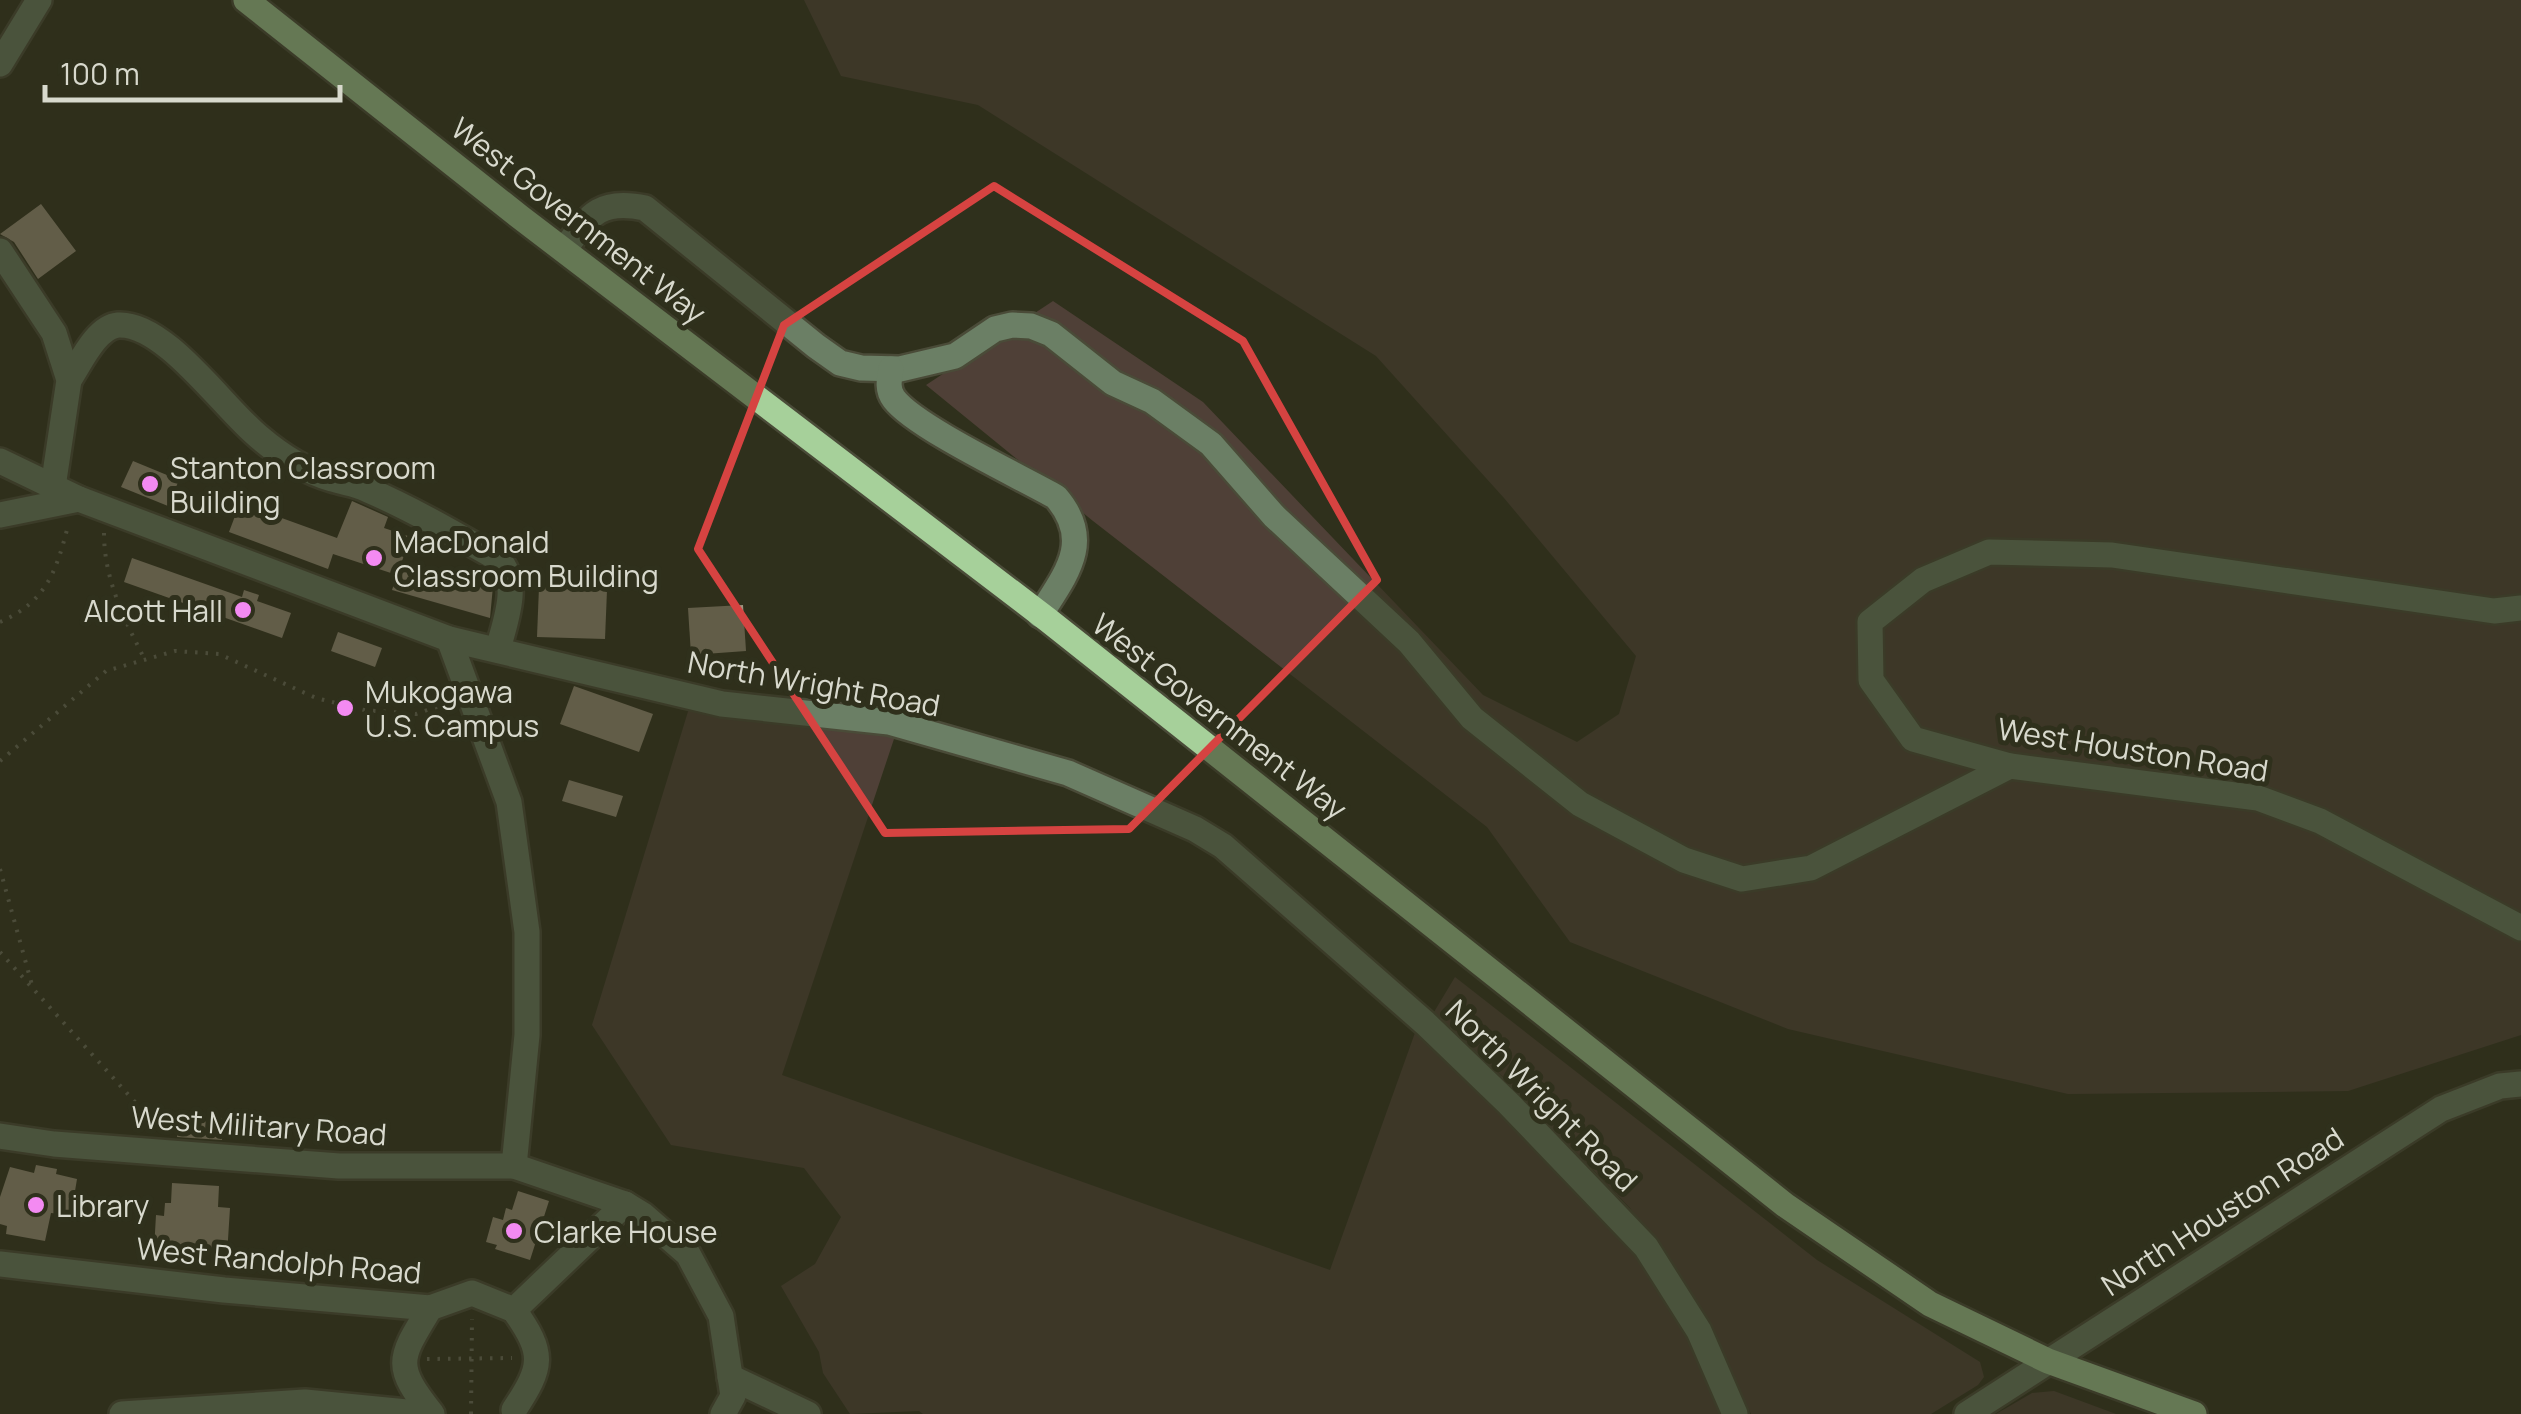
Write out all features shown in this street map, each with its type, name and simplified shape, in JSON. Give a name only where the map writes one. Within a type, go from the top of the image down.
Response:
[{"type":"main road","name":"West Government Way","points":[[246,0],[1040,615],[1785,1205],[1930,1304],[2048,1361],[2194,1414]]},
{"type":"street","points":[[0,64],[39,0]]},
{"type":"street","points":[[564,250],[597,210],[627,204],[645,208],[840,363],[861,368],[929,364],[955,356],[995,329],[1012,325],[1030,326],[1051,334],[1113,382],[1152,401],[1211,444],[1274,516],[1409,642],[1472,718],[1580,804],[1684,860],[1742,880],[1811,868],[2010,766]]},
{"type":"street","points":[[0,251],[54,333],[69,380],[69,496],[0,515]]},
{"type":"street","points":[[69,380],[101,334],[111,327],[129,326],[147,332],[167,346],[260,438],[300,466],[364,488],[497,558],[508,568],[511,580],[498,650]]},
{"type":"street","points":[[890,369],[889,386],[895,401],[921,421],[1056,497],[1069,512],[1076,540],[1073,555],[1066,574],[1040,615]]},
{"type":"street","name":"North Wright Road","points":[[0,461],[69,496],[449,638],[722,704],[889,722],[1068,774],[1196,829],[1223,846],[1424,1023],[1592,1188],[1646,1247],[1700,1331],[1735,1414]]},
{"type":"street","name":"West Houston Road","points":[[2521,608],[2494,611],[2112,555],[1989,552],[1923,580],[1870,622],[1871,680],[1913,739],[2010,766],[2258,798],[2320,820],[2521,928]]},
{"type":"street","points":[[449,638],[509,802],[527,932],[527,1035],[514,1166]]},
{"type":"street","points":[[2511,1085],[2521,1104]]},
{"type":"street","name":"North Houston Road","points":[[1967,1414],[2441,1108],[2511,1085]]},
{"type":"street","name":"West Military Road","points":[[0,1136],[339,1166],[514,1166],[625,1204],[644,1214],[688,1254],[720,1316],[729,1396]]},
{"type":"street","points":[[514,1310],[625,1204]]},
{"type":"street","name":"West Randolph Road","points":[[0,1264],[224,1290],[430,1308],[472,1294]]},
{"type":"street","points":[[472,1294],[514,1310],[533,1336],[537,1358],[534,1380],[513,1413]]},
{"type":"street","points":[[430,1308],[405,1350],[404,1359],[408,1384],[430,1414]]},
{"type":"street","points":[[729,1396],[808,1414]]},
{"type":"street","points":[[122,1414],[305,1402],[430,1414]]},
{"type":"path","points":[[0,622],[25,611],[56,572],[69,496]]},
{"type":"path","points":[[104,509],[104,556],[119,609],[145,660]]},
{"type":"path","points":[[0,761],[106,671],[174,651],[218,654],[316,698],[364,710],[416,714],[470,696]]},
{"type":"path","points":[[0,869],[33,989]]},
{"type":"path","points":[[0,952],[180,1154]]},
{"type":"path","points":[[471,1414],[472,1294]]},
{"type":"path","points":[[404,1359],[537,1358]]},
{"type":"highlighted area","points":[[994,186],[1243,341],[1377,580],[1129,829],[885,833],[698,549],[784,325]]},
{"type":"shaded area","points":[[804,0],[2521,0],[2521,1035],[2348,1091],[2068,1094],[1788,1029],[1570,942],[1487,827],[1093,521],[926,385],[1053,301],[1203,402],[1483,695],[1577,742],[1619,714],[1636,656],[1504,498],[1376,356],[978,105],[841,76]]},
{"type":"shaded area","points":[[690,705],[896,733],[782,1075],[1330,1270],[1416,1030],[1637,1248],[1693,1334],[1723,1414],[850,1414],[823,1373],[819,1352],[781,1286],[815,1264],[841,1217],[804,1168],[671,1145],[592,1025]]},
{"type":"shaded area","points":[[1455,977],[1817,1260],[1980,1362],[1984,1377],[1978,1385],[1931,1414],[1751,1414],[1709,1324],[1630,1208],[1434,1012]]},
{"type":"shaded area","points":[[2054,1391],[2116,1414],[1996,1414],[2032,1393]]},
{"type":"building","points":[[41,204],[76,251],[38,279],[14,242],[0,234]]},
{"type":"building","name":"Stanton Classroom Building","points":[[133,461],[179,480],[168,506],[121,487]]},
{"type":"building","name":"MacDonald Classroom Building","points":[[352,501],[388,517],[384,528],[411,537],[402,561],[493,586],[490,618],[392,590],[397,575],[333,554],[328,569],[229,532],[240,503],[337,538]]},
{"type":"building","points":[[132,558],[242,597],[244,590],[259,595],[257,601],[291,613],[282,638],[124,582]]},
{"type":"building","points":[[539,587],[607,590],[605,639],[537,637]]},
{"type":"building","points":[[743,605],[746,651],[691,655],[688,608]]},
{"type":"building","points":[[338,632],[382,648],[375,667],[331,651]]},
{"type":"building","points":[[574,686],[653,714],[639,752],[560,724]]},
{"type":"building","points":[[569,780],[623,796],[616,817],[562,801]]},
{"type":"building","points":[[178,1116],[223,1118],[222,1140],[177,1137]]},
{"type":"building","name":"Library","points":[[36,1165],[57,1169],[56,1174],[77,1179],[71,1215],[51,1213],[45,1241],[6,1234],[7,1226],[0,1224],[0,1197],[10,1167],[34,1173]]},
{"type":"building","points":[[172,1183],[219,1186],[218,1207],[230,1208],[227,1255],[154,1250],[156,1215],[164,1216],[165,1203],[171,1203]]},
{"type":"building","name":"Clarke House","points":[[518,1191],[549,1201],[530,1260],[495,1249],[497,1245],[486,1242],[493,1217],[503,1220],[506,1208],[512,1210]]},
{"type":"place","name":"Stanton Classroom Building","points":[[150,484]]},
{"type":"place","name":"MacDonald Classroom Building","points":[[374,558]]},
{"type":"place","name":"Alcott Hall","points":[[243,610]]},
{"type":"place","name":"Mukogawa U.S. Campus","points":[[345,708]]},
{"type":"place","name":"Library","points":[[36,1205]]},
{"type":"place","name":"Clarke House","points":[[514,1231]]}]
